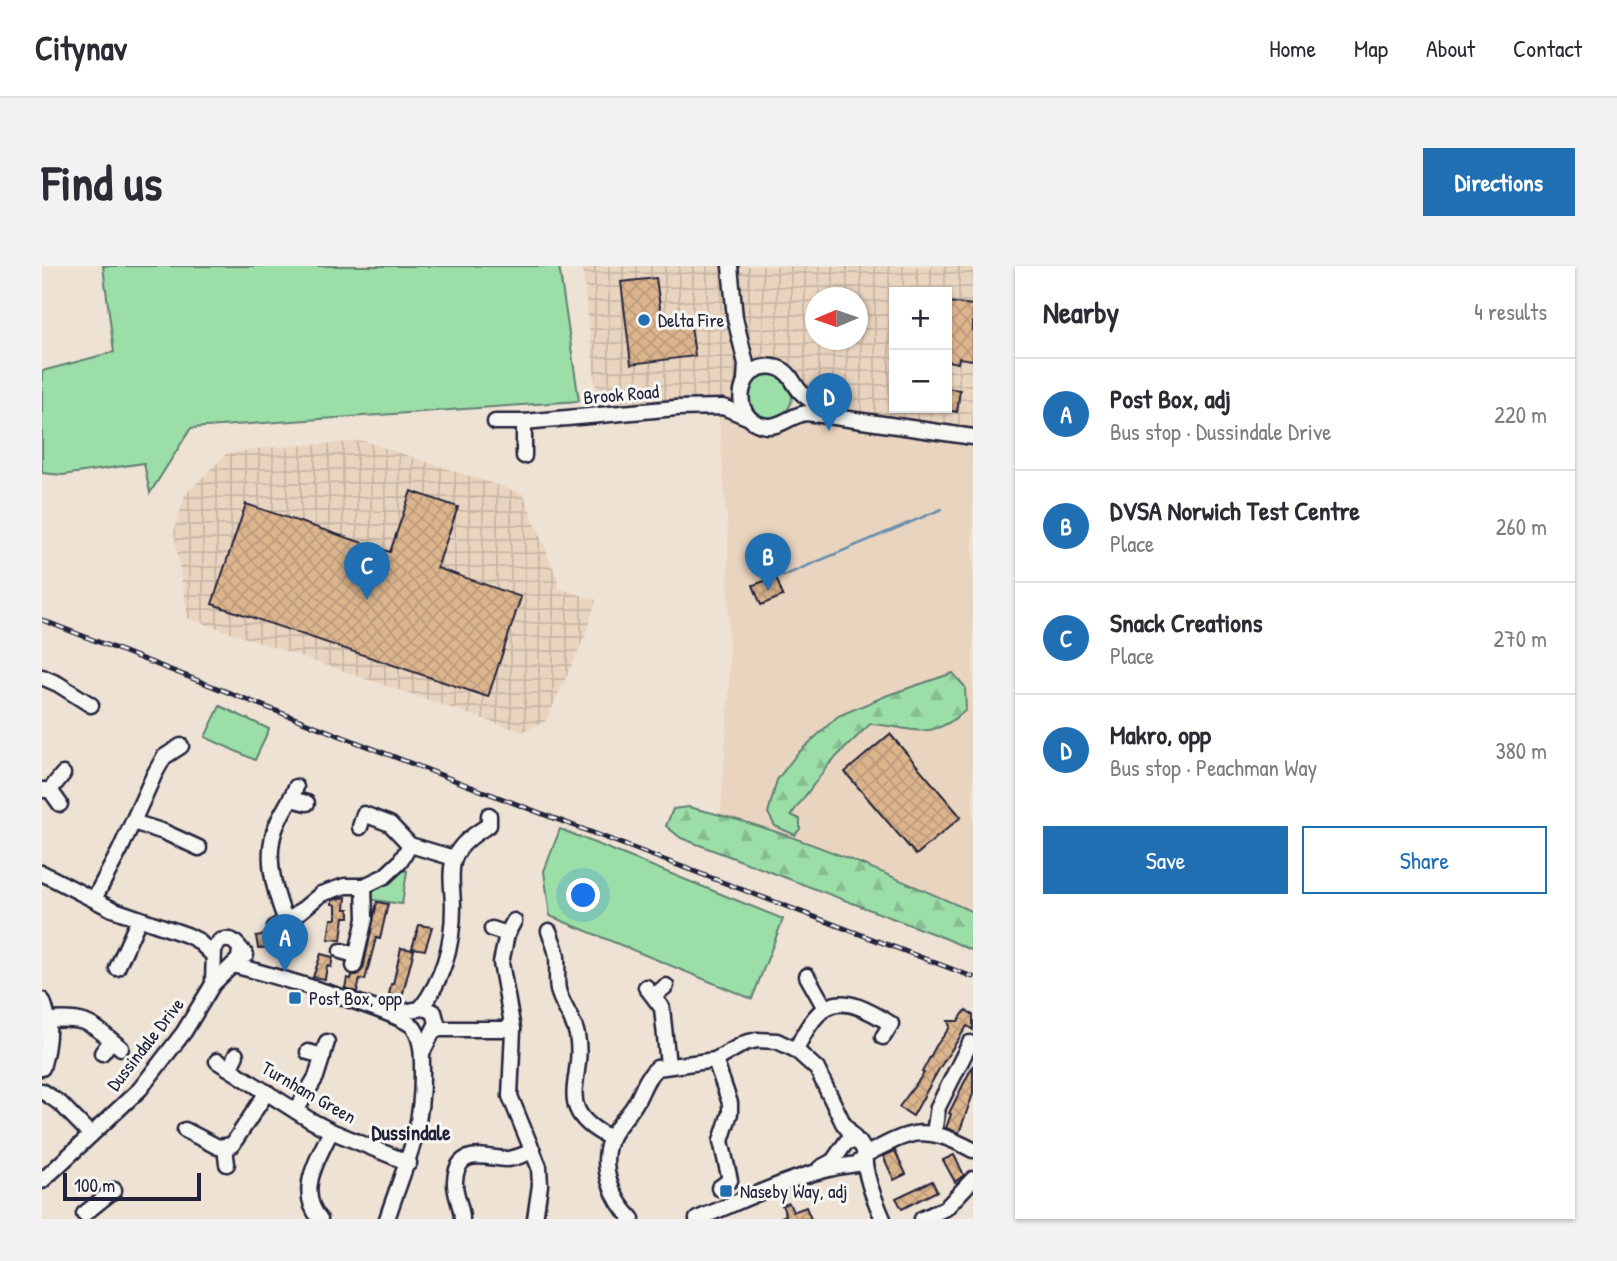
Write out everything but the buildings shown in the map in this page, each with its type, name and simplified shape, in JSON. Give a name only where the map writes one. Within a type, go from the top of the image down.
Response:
[{"type":"street","points":[[730,266],[735,318],[746,364],[741,405],[747,417],[763,425],[774,426],[791,417],[807,413],[973,437]]},
{"type":"street","points":[[742,342],[755,356],[771,367],[789,374],[800,393],[842,417]]},
{"type":"street","points":[[723,407],[753,372],[771,367]]},
{"type":"street","points":[[791,417],[798,405],[800,393]]},
{"type":"street","name":"Brook Road","points":[[495,422],[723,407],[747,417]]},
{"type":"street","points":[[524,422],[524,456]]},
{"type":"street","points":[[42,677],[91,705]]},
{"type":"street","points":[[94,899],[164,757],[181,746]]},
{"type":"street","points":[[60,804],[46,790],[63,774]]},
{"type":"street","points":[[307,803],[294,793],[277,824],[271,847],[272,876],[281,924],[321,894],[345,886],[364,886],[392,870],[410,845]]},
{"type":"street","points":[[364,814],[390,824],[410,845],[454,858]]},
{"type":"street","points":[[133,822],[193,841]]},
{"type":"street","points":[[387,1219],[409,1163],[422,1105],[422,1053],[432,994],[452,932],[454,858],[469,840],[492,824]]},
{"type":"street","points":[[42,873],[139,919],[197,940],[232,940],[261,971]]},
{"type":"street","points":[[350,957],[365,919],[364,886]]},
{"type":"street","points":[[117,958],[139,919]]},
{"type":"street","points":[[514,921],[507,934],[501,963],[513,1029],[510,1096],[533,1151],[540,1176],[535,1219]]},
{"type":"street","points":[[492,929],[507,934]]},
{"type":"street","points":[[556,937],[557,986],[578,1037],[575,1102],[586,1123],[611,1138]]},
{"type":"street","points":[[197,940],[220,964],[261,971],[393,1014],[429,1017],[464,1029],[513,1029]]},
{"type":"street","name":"Dussindale Drive","points":[[213,984],[215,947],[220,941]]},
{"type":"street","name":"Dussindale Drive","points":[[42,1181],[140,1089],[184,1032],[213,984],[239,959],[240,950]]},
{"type":"street","points":[[807,976],[825,1007]]},
{"type":"street","points":[[666,986],[650,992],[662,1008],[668,1065]]},
{"type":"street","points":[[42,1000],[48,1020],[42,1068]]},
{"type":"street","points":[[796,1050],[816,1015],[825,1007],[840,1003],[853,1004],[895,1018],[884,1037]]},
{"type":"street","points":[[393,1014],[423,1034],[429,1017]]},
{"type":"street","points":[[422,1053],[412,1019],[429,1017]]},
{"type":"street","points":[[48,1020],[80,1019],[91,1023],[116,1044],[102,1053]]},
{"type":"street","points":[[626,1216],[615,1196],[607,1167],[611,1138],[635,1105],[650,1074],[657,1068],[668,1065],[715,1060],[745,1043],[762,1039],[777,1041],[796,1050],[817,1069],[883,1219]]},
{"type":"street","points":[[296,1111],[316,1077],[325,1049],[308,1052]]},
{"type":"street","points":[[934,1133],[938,1107],[969,1051]]},
{"type":"street","points":[[715,1060],[730,1103],[730,1113],[721,1141],[731,1183]]},
{"type":"street","name":"Turnham Green","points":[[228,1061],[267,1092],[331,1131],[409,1163]]},
{"type":"street","points":[[42,1091],[61,1104],[91,1135]]},
{"type":"street","points":[[185,1130],[211,1144],[225,1148],[232,1145],[267,1092]]},
{"type":"street","points":[[319,1219],[312,1204],[309,1186],[331,1131]]},
{"type":"street","points":[[813,1173],[854,1148],[909,1135],[934,1133],[973,1150]]},
{"type":"street","points":[[225,1148],[227,1164]]},
{"type":"street","points":[[697,1219],[813,1173],[857,1164],[854,1148]]},
{"type":"street","points":[[462,1219],[455,1184],[456,1173],[464,1161],[475,1155],[509,1159],[533,1151]]},
{"type":"street","points":[[848,1165],[870,1190]]},
{"type":"street","points":[[922,1219],[950,1213],[973,1179]]},
{"type":"street","points":[[83,1214],[114,1190]]},
{"type":"shaded area","points":[[582,266],[973,266],[973,437],[842,417],[795,381],[762,368],[740,393],[723,407],[599,412]]},
{"type":"shaded area","points":[[740,393],[757,423],[791,417],[973,437],[973,951],[681,838],[666,826],[673,809],[688,807],[721,814],[729,689],[728,533],[718,407],[723,407]]},
{"type":"shaded area","points":[[364,441],[523,494],[558,580],[558,588],[596,600],[585,636],[546,721],[522,732],[188,618],[174,532],[185,495],[226,454],[263,448]]},
{"type":"green space","points":[[103,266],[559,266],[579,401],[191,428],[150,493],[144,463],[63,475],[42,473],[42,371],[114,352]]},
{"type":"green space","points":[[770,374],[785,381],[792,396],[785,411],[770,418],[755,411],[748,396],[755,381]]},
{"type":"green space","points":[[953,673],[965,687],[966,710],[941,727],[930,730],[870,724],[829,764],[791,815],[800,819],[800,829],[795,835],[775,826],[768,813],[777,780],[796,755],[838,716],[888,695]]},
{"type":"green space","points":[[220,706],[269,729],[255,760],[205,737]]},
{"type":"green space","points":[[688,807],[797,839],[973,912],[973,951],[681,838],[666,826],[673,809]]},
{"type":"green space","points":[[560,829],[783,919],[752,999],[550,916],[544,871]]},
{"type":"green space","points":[[401,869],[407,871],[402,904],[367,899],[369,889]]},
{"type":"waterway","points":[[783,576],[942,509]]},
{"type":"railway","points":[[42,620],[973,977]]},
{"type":"place","name":"Delta Fire","points":[[644,320]]},
{"type":"place","name":"Makro, opp","points":[[829,431]]},
{"type":"place","name":"DVSA Norwich Test Centre","points":[[768,591]]},
{"type":"place","name":"Snack Creations","points":[[367,600]]},
{"type":"place","name":"Post Box, adj","points":[[285,972]]},
{"type":"place","name":"Post Box, opp","points":[[295,998]]},
{"type":"place","name":"Naseby Way, adj","points":[[726,1191]]},
{"type":"district","name":"Dussindale","points":[[411,1132]]}]
